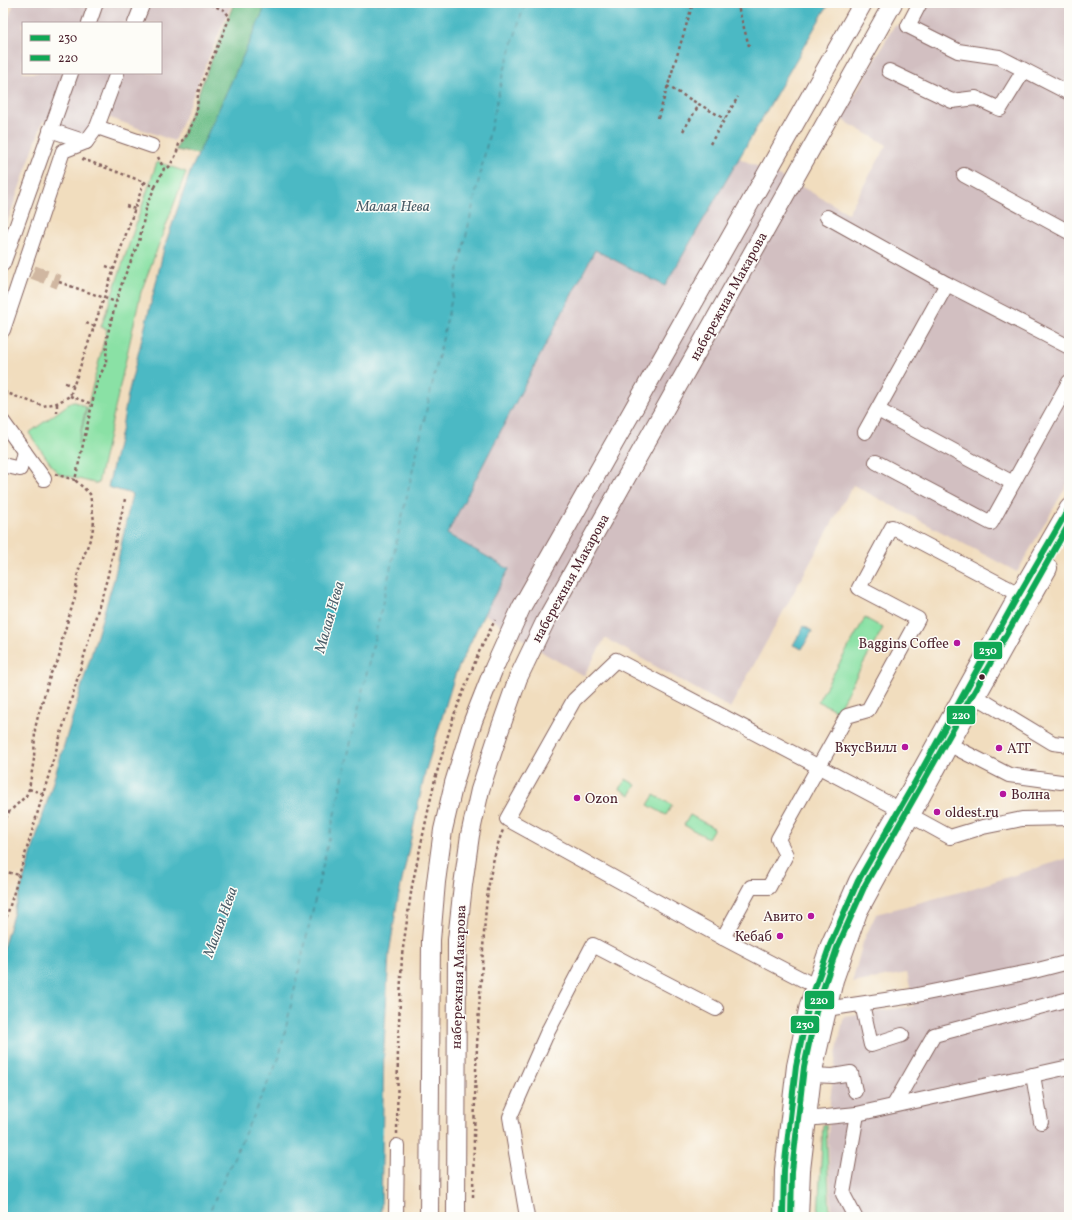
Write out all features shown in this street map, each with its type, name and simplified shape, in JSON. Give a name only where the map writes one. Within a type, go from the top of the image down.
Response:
[{"type":"main road","name":"набережная Макарова","points":[[429,1217],[431,940],[436,882],[443,830],[452,791],[471,728],[494,668],[522,608],[863,3]]},
{"type":"main road","name":"набережная Макарова","points":[[456,1217],[457,940],[462,885],[470,835],[482,783],[518,678],[545,622],[893,3]]},
{"type":"main road","points":[[783,1217],[784,1170],[796,1066],[809,1006],[823,988],[846,906],[858,881],[905,812],[944,741],[1019,594],[1069,508]]},
{"type":"main road","points":[[944,741],[976,697],[1069,530]]},
{"type":"main road","points":[[799,1217],[801,1170],[806,1119],[812,1075],[826,1009],[823,988]]},
{"type":"lane","points":[[89,22],[96,3]]},
{"type":"lane","points":[[135,22],[143,3]]},
{"type":"lane","points":[[920,3],[908,26],[958,51],[999,58],[1069,93]]},
{"type":"lane","points":[[889,71],[952,101],[976,98],[1000,109],[1024,70]]},
{"type":"lane","points":[[3,264],[71,74]]},
{"type":"lane","points":[[3,330],[28,271],[64,160],[86,142],[97,127],[117,74]]},
{"type":"lane","points":[[97,127],[152,146]]},
{"type":"lane","points":[[50,130],[86,142]]},
{"type":"lane","points":[[964,175],[1069,232]]},
{"type":"lane","points":[[827,218],[947,284],[1069,347]]},
{"type":"lane","points":[[865,432],[947,284]]},
{"type":"lane","points":[[876,462],[991,523],[1013,483],[1065,401],[1069,382]]},
{"type":"lane","points":[[878,410],[1013,483]]},
{"type":"lane","points":[[3,422],[40,474]]},
{"type":"lane","points":[[3,465],[20,469],[24,451]]},
{"type":"lane","points":[[723,938],[751,887],[769,887],[786,855],[778,839],[818,767],[847,716],[868,710],[918,619],[859,588],[892,527],[1019,594]]},
{"type":"lane","points":[[823,988],[723,938],[507,819],[574,700],[616,660],[950,837],[983,827],[1022,819],[1069,818]]},
{"type":"lane","points":[[976,697],[1053,743],[1068,743]]},
{"type":"lane","points":[[944,741],[1009,775],[1061,782]]},
{"type":"lane","points":[[527,1217],[510,1117],[548,1031],[593,945],[716,1009]]},
{"type":"lane","points":[[809,1006],[826,1009],[862,1004],[1034,971],[1069,962]]},
{"type":"lane","points":[[894,1105],[934,1035],[1069,999]]},
{"type":"lane","points":[[862,1004],[871,1045],[902,1035]]},
{"type":"lane","points":[[806,1119],[857,1114],[1069,1067]]},
{"type":"lane","points":[[812,1075],[833,1076],[851,1073],[855,1091]]},
{"type":"lane","points":[[1033,1075],[1041,1122]]},
{"type":"lane","points":[[855,1217],[843,1194],[857,1114]]},
{"type":"lane","points":[[396,1217],[397,1146]]},
{"type":"path","points":[[75,480],[96,382],[106,363],[107,337],[116,302],[123,280],[139,242],[147,204],[164,169],[170,167],[176,155],[179,144],[188,134],[197,111],[198,93],[200,87],[230,17],[224,10],[206,3]]},
{"type":"path","points":[[658,118],[693,3]]},
{"type":"path","points":[[737,3],[749,46]]},
{"type":"path","points":[[667,86],[725,119]]},
{"type":"path","points":[[710,144],[738,97]]},
{"type":"path","points":[[683,131],[699,104]]},
{"type":"path","points":[[64,160],[144,182],[155,187]]},
{"type":"path","points":[[4,392],[43,406],[57,403],[70,396],[144,182]]},
{"type":"path","points":[[126,206],[135,209]]},
{"type":"path","points":[[106,266],[114,269]]},
{"type":"path","points":[[59,282],[116,302]]},
{"type":"path","points":[[86,323],[94,326]]},
{"type":"path","points":[[65,383],[74,386]]},
{"type":"path","points":[[70,396],[92,404]]},
{"type":"path","points":[[57,403],[57,413]]},
{"type":"path","points":[[3,830],[4,822],[9,812],[26,796],[29,789],[34,758],[35,729],[38,716],[50,674],[58,660],[60,653],[62,640],[74,597],[78,572],[92,534],[94,520],[90,494],[75,480],[40,474]]},
{"type":"path","points":[[3,929],[107,579],[125,499]]},
{"type":"path","points":[[29,789],[44,794]]},
{"type":"path","points":[[472,1203],[479,1008],[485,917],[497,844],[507,819]]},
{"type":"path","points":[[3,844],[3,871],[19,875]]},
{"type":"shaded area","points":[[14,3],[232,3],[174,141],[94,112],[86,136],[43,121],[3,234],[3,34]]},
{"type":"shaded area","points":[[925,3],[1069,3],[1069,481],[1017,572],[853,485],[730,708],[605,638],[584,676],[547,655],[484,614],[509,569],[446,534],[595,249],[665,286],[739,158],[802,187],[848,213],[887,145],[841,119],[894,26],[914,22]]},
{"type":"shaded area","points":[[1069,858],[1069,1217],[832,1217],[828,1138],[830,1101],[836,1055],[844,1016],[914,1006],[907,973],[852,983],[863,942],[876,914],[967,890]]},
{"type":"green space","points":[[234,3],[268,3],[202,155],[176,150]]},
{"type":"green space","points":[[157,162],[186,172],[141,292],[98,484],[59,474],[29,433],[73,401],[86,407],[78,444],[107,329],[101,327]]},
{"type":"green space","points":[[865,618],[883,628],[837,711],[818,701]]},
{"type":"green space","points":[[626,779],[636,785],[630,795],[620,789]]},
{"type":"green space","points":[[654,795],[672,805],[666,815],[648,805]]},
{"type":"green space","points":[[690,815],[714,828],[708,838],[684,825]]},
{"type":"green space","points":[[826,1124],[830,1217],[818,1217],[823,1125]]},
{"type":"water","name":"Малая Нева","points":[[267,3],[829,3],[665,286],[595,250],[447,534],[509,569],[484,614],[455,675],[425,773],[397,904],[389,954],[384,1046],[381,1217],[3,1217],[3,948],[114,579],[132,494],[108,487],[128,394],[164,248],[191,170]]},
{"type":"water","points":[[804,626],[812,631],[802,649],[793,645]]},
{"type":"ferry route","points":[[207,1217],[279,1058],[502,78],[525,3]]},
{"type":"tunnel","points":[[33,272],[59,282]]},
{"type":"transit line","name":"230","points":[[783,1217],[784,1170],[796,1066],[809,1005],[830,945],[858,881],[1069,508]]},
{"type":"transit line","name":"220","points":[[791,1217],[792,1171],[804,1067],[817,1007],[837,948],[865,885],[1069,524]]},
{"type":"place","name":"Baggins Coffee","points":[[957,643]]},
{"type":"place","name":"ВкусВилл","points":[[905,747]]},
{"type":"place","name":"АТГ","points":[[999,748]]},
{"type":"place","name":"Волна","points":[[1003,794]]},
{"type":"place","name":"Ozon","points":[[577,798]]},
{"type":"place","name":"oldest.ru","points":[[937,812]]},
{"type":"place","name":"Авито","points":[[811,916]]},
{"type":"place","name":"Кебаб","points":[[780,936]]}]
